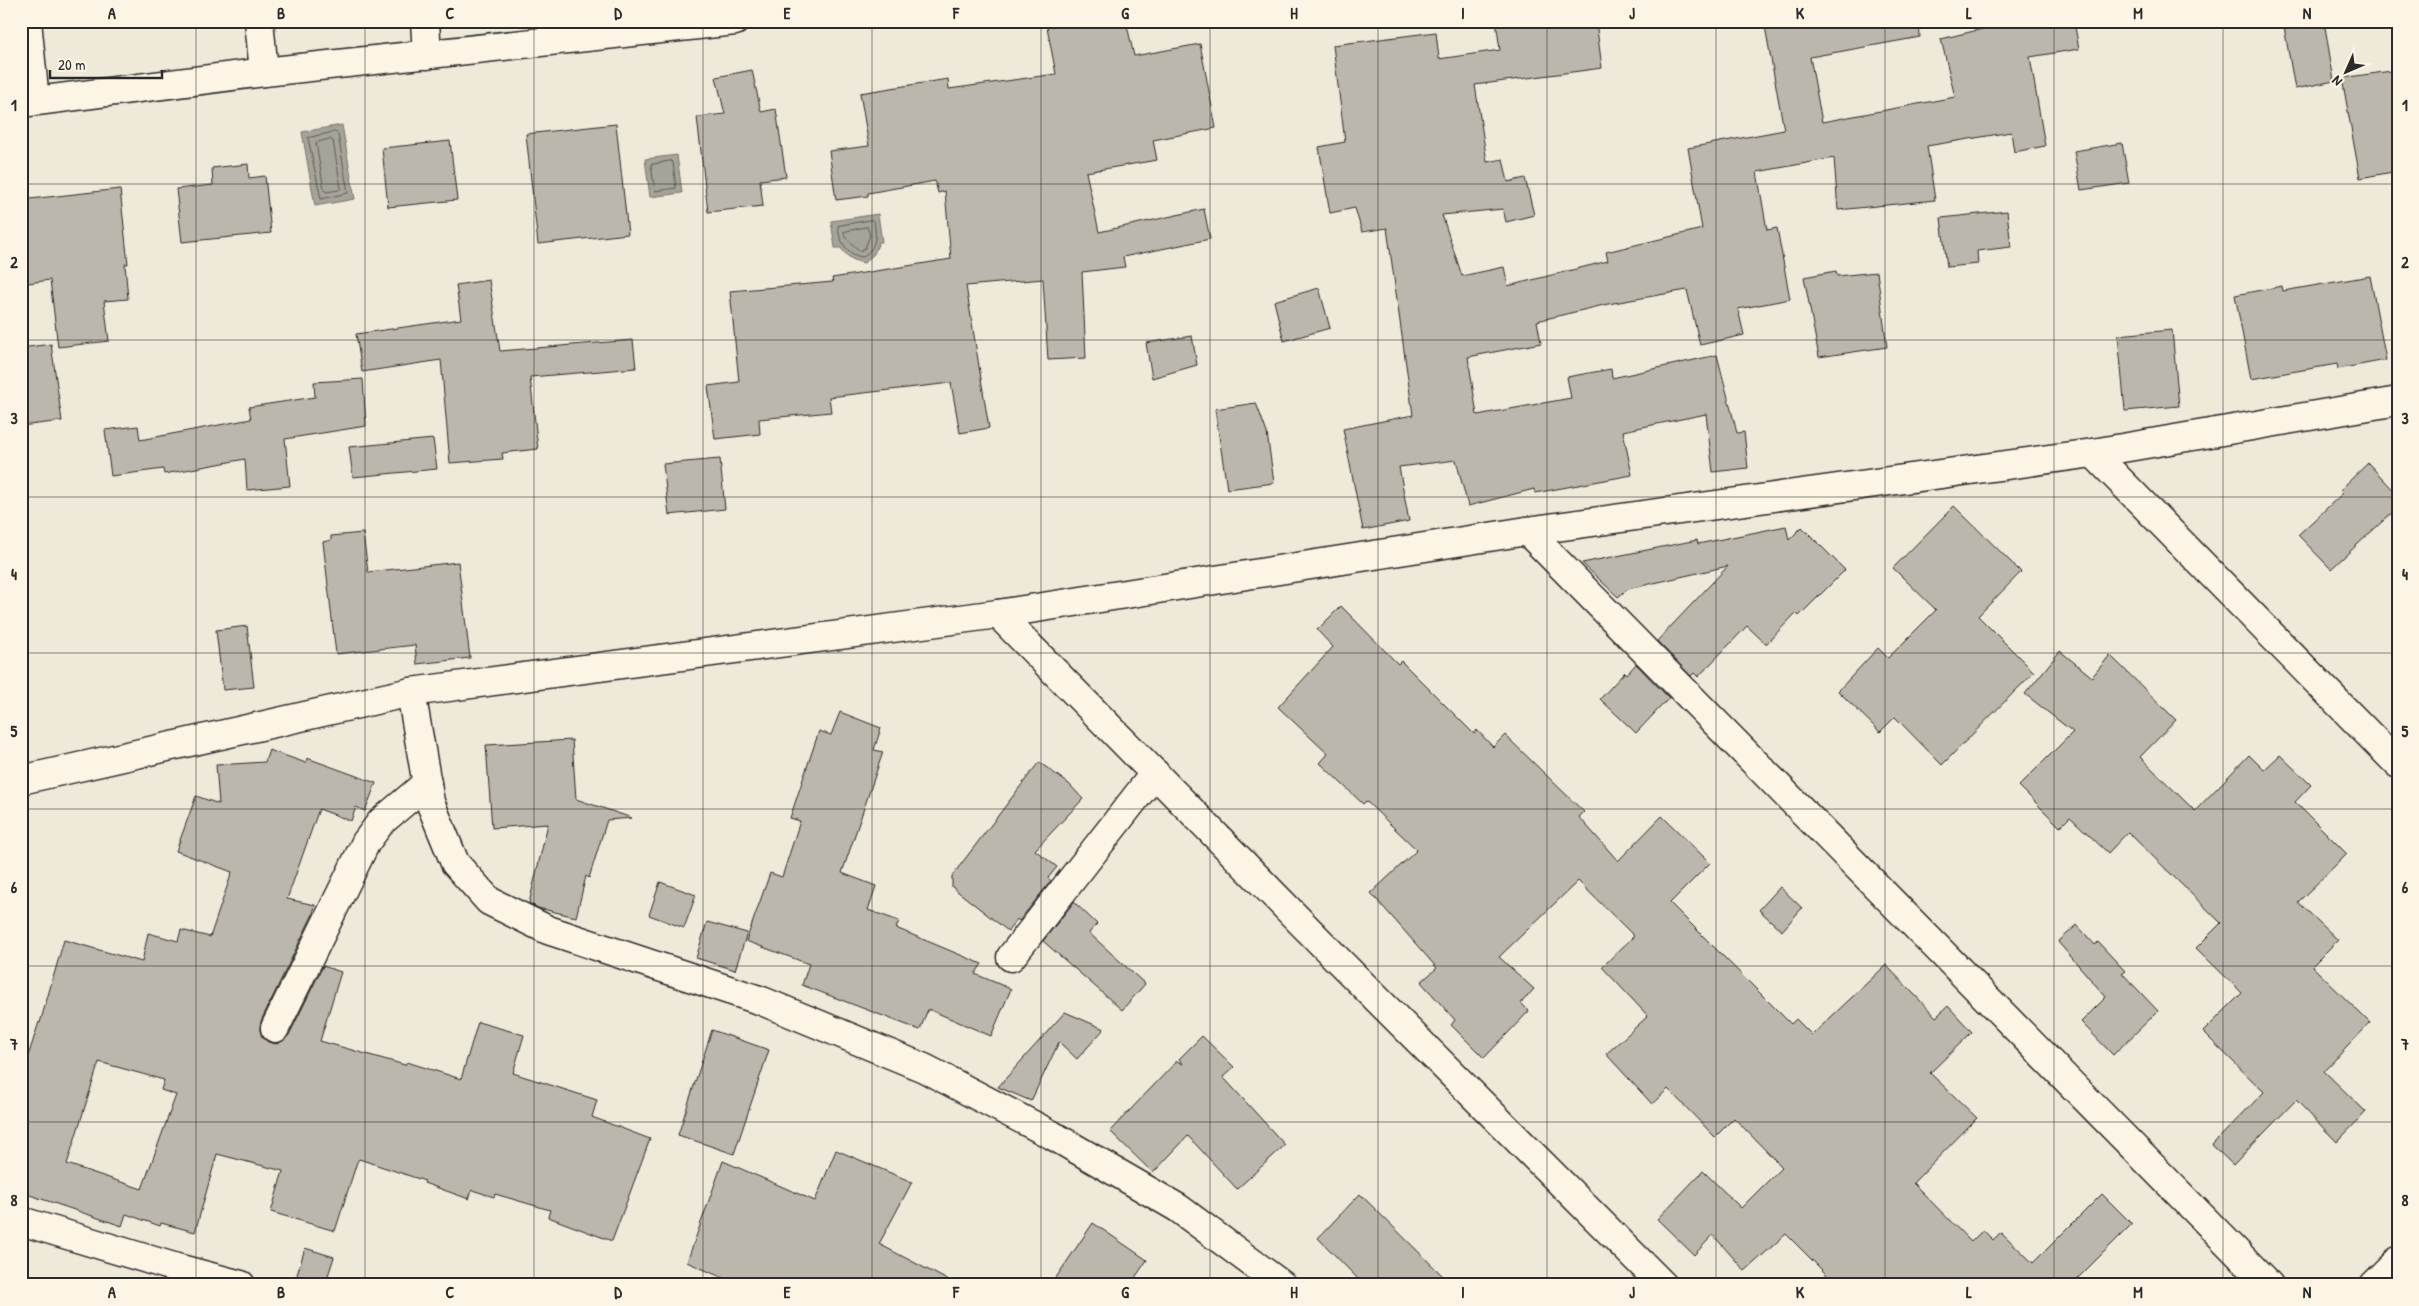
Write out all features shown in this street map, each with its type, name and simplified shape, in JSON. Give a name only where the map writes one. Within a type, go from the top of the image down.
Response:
[{"type":"street","points":[[27,21],[28,102],[264,72],[735,21]]},
{"type":"street","points":[[259,21],[264,72]]},
{"type":"street","points":[[425,21],[427,55]]},
{"type":"street","points":[[21,780],[412,692],[998,614],[1527,531],[2093,453],[2398,401]]},
{"type":"street","points":[[2093,453],[2398,764]]},
{"type":"street","points":[[1527,531],[2269,1285]]},
{"type":"street","points":[[998,614],[1340,962],[1663,1285]]},
{"type":"street","points":[[412,692],[430,802],[456,862],[489,901],[548,930],[762,1002],[924,1068],[1052,1135],[1178,1208],[1282,1285]]},
{"type":"street","points":[[1011,957],[1155,773]]},
{"type":"street","points":[[275,1028],[366,842],[381,822],[426,783]]},
{"type":"street","points":[[21,1221],[177,1268],[241,1285]]},
{"type":"street","points":[[2374,1285],[2398,1261]]},
{"type":"water","points":[[342,125],[355,199],[315,206],[302,132]]},
{"type":"water","points":[[677,155],[682,193],[650,197],[645,159]]},
{"type":"water","points":[[878,214],[882,242],[879,242],[874,254],[864,263],[851,258],[841,248],[835,248],[831,221]]},
{"type":"building","points":[[1078,21],[1079,26],[1104,21],[1126,21],[1134,56],[1200,44],[1216,128],[1153,140],[1157,160],[1086,172],[1099,232],[1204,209],[1210,239],[1123,257],[1125,267],[1082,272],[1086,358],[1048,360],[1043,279],[966,286],[989,428],[960,433],[951,383],[829,397],[831,412],[759,419],[760,434],[715,439],[708,386],[739,382],[730,291],[833,282],[832,278],[951,259],[945,191],[938,193],[935,181],[868,193],[868,196],[836,200],[829,151],[869,146],[860,93],[948,79],[949,89],[1056,74],[1047,27]]},
{"type":"building","points":[[1496,21],[1596,21],[1602,68],[1475,85],[1487,162],[1503,159],[1508,182],[1525,178],[1534,215],[1506,222],[1503,209],[1442,215],[1462,276],[1504,267],[1508,286],[1608,261],[1606,252],[1702,229],[1688,148],[1784,130],[1764,21],[1919,21],[1920,37],[1810,57],[1822,122],[1955,97],[1941,39],[2015,21],[2074,21],[2079,49],[2030,57],[2045,146],[2014,152],[2011,132],[1927,146],[1935,200],[1838,210],[1834,158],[1757,172],[1767,230],[1777,228],[1790,299],[1738,309],[1744,335],[1700,345],[1687,290],[1608,304],[1537,321],[1541,343],[1468,357],[1477,415],[1571,398],[1567,377],[1611,369],[1612,378],[1717,355],[1737,433],[1744,432],[1748,468],[1713,472],[1706,414],[1623,431],[1632,475],[1535,493],[1534,489],[1468,506],[1456,460],[1399,467],[1409,521],[1363,530],[1343,429],[1413,415],[1387,228],[1362,232],[1355,208],[1330,213],[1319,147],[1345,142],[1333,45],[1436,32],[1439,59],[1500,50]]},
{"type":"building","points":[[2283,21],[2324,21],[2334,81],[2295,89]]},
{"type":"building","points":[[752,70],[761,112],[776,109],[786,177],[760,180],[763,206],[708,212],[697,117],[725,114],[716,77]]},
{"type":"building","points":[[2398,70],[2398,171],[2360,178],[2342,78]]},
{"type":"building","points":[[616,124],[628,234],[538,244],[526,134]]},
{"type":"building","points":[[450,141],[457,200],[388,207],[382,148]]},
{"type":"building","points":[[2122,143],[2129,183],[2081,190],[2074,151]]},
{"type":"building","points":[[248,164],[249,178],[265,176],[271,233],[182,242],[176,189],[213,185],[212,168]]},
{"type":"building","points":[[120,189],[128,264],[125,264],[128,299],[104,301],[109,341],[58,347],[50,280],[21,284],[21,200]]},
{"type":"building","points":[[2007,211],[2011,247],[1977,251],[1978,264],[1947,267],[1941,218]]},
{"type":"building","points":[[1836,271],[1837,276],[1877,272],[1887,347],[1819,357],[1804,277]]},
{"type":"building","points":[[2370,276],[2386,360],[2338,369],[2337,364],[2251,379],[2235,295],[2282,286],[2283,291]]},
{"type":"building","points":[[489,280],[500,351],[633,340],[636,368],[530,377],[538,449],[502,453],[503,459],[450,463],[441,360],[362,372],[356,334],[461,319],[456,285]]},
{"type":"building","points":[[1319,288],[1330,328],[1284,341],[1274,301]]},
{"type":"building","points":[[2172,330],[2179,406],[2125,411],[2118,335]]},
{"type":"building","points":[[1192,336],[1197,365],[1152,378],[1146,343]]},
{"type":"building","points":[[51,344],[62,421],[21,426],[21,348]]},
{"type":"building","points":[[363,379],[366,426],[285,439],[290,486],[247,490],[245,459],[164,474],[163,469],[111,476],[105,430],[138,426],[140,440],[251,419],[249,407],[315,397],[314,382]]},
{"type":"building","points":[[1256,403],[1267,433],[1274,483],[1227,489],[1215,409]]},
{"type":"building","points":[[433,439],[437,469],[353,477],[349,447]]},
{"type":"building","points":[[720,459],[725,509],[669,515],[663,464]]},
{"type":"building","points":[[2368,463],[2398,495],[2398,507],[2331,569],[2298,535],[2343,493],[2340,490]]},
{"type":"building","points":[[1954,506],[2021,572],[1978,616],[2034,672],[1942,765],[1895,717],[1880,732],[1838,691],[1878,648],[1888,658],[1936,610],[1893,568]]},
{"type":"building","points":[[1786,526],[1789,540],[1802,527],[1845,570],[1799,616],[1796,613],[1766,644],[1747,626],[1698,677],[1694,673],[1691,676],[1657,641],[1728,566],[1628,589],[1618,597],[1582,563],[1697,540],[1698,544]]},
{"type":"building","points":[[363,533],[368,572],[458,562],[470,658],[417,664],[415,645],[336,654],[323,542],[331,540],[331,536]]},
{"type":"building","points":[[1341,606],[1398,664],[1401,661],[1474,734],[1477,730],[1493,747],[1505,735],[1584,812],[1579,817],[1618,861],[1662,816],[1710,863],[1670,903],[1791,1024],[1796,1019],[1812,1035],[1886,965],[1936,1017],[1948,1006],[1972,1032],[1930,1073],[1977,1118],[1913,1183],[1971,1242],[1983,1230],[1993,1240],[2001,1232],[2033,1263],[2102,1194],[2132,1224],[2071,1285],[1837,1285],[1786,1234],[1745,1271],[1713,1235],[1694,1255],[1657,1219],[1703,1171],[1741,1208],[1782,1167],[1734,1118],[1715,1137],[1668,1089],[1652,1104],[1606,1054],[1648,1016],[1602,967],[1634,936],[1578,881],[1499,957],[1534,989],[1521,1003],[1529,1011],[1484,1058],[1451,1025],[1455,1020],[1421,982],[1437,968],[1371,893],[1417,850],[1366,801],[1363,804],[1320,763],[1328,754],[1278,707],[1333,647],[1317,630]]},
{"type":"building","points":[[247,626],[254,687],[223,690],[216,630]]},
{"type":"building","points":[[2060,651],[2092,677],[2110,655],[2176,720],[2140,757],[2195,811],[2249,755],[2264,770],[2280,755],[2311,785],[2295,802],[2347,854],[2298,902],[2338,940],[2312,966],[2370,1023],[2324,1071],[2366,1112],[2337,1142],[2296,1100],[2233,1165],[2212,1145],[2264,1092],[2203,1032],[2242,993],[2196,948],[2221,923],[2128,832],[2108,853],[2070,817],[2060,827],[2019,786],[2073,732],[2025,694]]},
{"type":"building","points":[[1636,664],[1669,698],[1636,733],[1600,699],[1625,672],[1627,674]]},
{"type":"building","points":[[840,712],[881,728],[874,750],[883,752],[842,873],[876,886],[868,910],[899,921],[896,928],[982,964],[975,974],[1011,989],[991,1036],[928,1009],[920,1030],[802,985],[809,964],[746,941],[770,873],[782,877],[800,821],[790,818],[819,731],[831,735]]},
{"type":"building","points":[[572,740],[576,799],[632,818],[607,820],[589,878],[586,876],[576,917],[538,908],[529,903],[548,824],[492,828],[486,745]]},
{"type":"building","points":[[269,750],[306,763],[307,758],[376,783],[365,811],[356,807],[351,821],[319,809],[287,899],[315,905],[313,914],[261,1021],[260,1030],[262,1037],[268,1042],[276,1044],[283,1041],[289,1035],[323,966],[341,972],[320,1041],[405,1065],[407,1062],[461,1079],[478,1022],[524,1035],[513,1073],[597,1100],[592,1117],[650,1139],[612,1241],[548,1217],[550,1210],[495,1194],[494,1197],[472,1190],[469,1199],[424,1183],[425,1181],[359,1159],[335,1231],[271,1212],[283,1171],[217,1154],[195,1232],[161,1223],[160,1226],[126,1214],[122,1226],[21,1192],[21,1078],[40,1023],[64,940],[142,962],[148,933],[178,941],[181,930],[210,937],[232,872],[176,851],[196,796],[219,804],[216,765],[265,762]],"holes":[[[99,1062],[164,1080],[161,1090],[176,1095],[142,1189],[67,1164]]]},
{"type":"building","points":[[1039,762],[1069,784],[1083,799],[1035,850],[1057,867],[1048,878],[1051,881],[1019,921],[1017,919],[1008,931],[952,887],[952,876]]},
{"type":"building","points":[[660,882],[696,895],[684,928],[649,915]]},
{"type":"building","points":[[1780,887],[1802,908],[1782,931],[1759,910]]},
{"type":"building","points":[[1074,902],[1097,924],[1089,933],[1145,984],[1122,1010],[1043,941]]},
{"type":"building","points":[[707,922],[747,933],[735,970],[696,958]]},
{"type":"building","points":[[2077,925],[2095,945],[2098,942],[2125,971],[2122,973],[2158,1011],[2113,1055],[2081,1022],[2106,997],[2058,942]]},
{"type":"building","points":[[1065,1012],[1104,1029],[1077,1059],[1059,1042],[1031,1101],[998,1087]]},
{"type":"building","points":[[712,1030],[769,1050],[734,1154],[678,1135]]},
{"type":"building","points":[[1202,1036],[1234,1067],[1223,1077],[1285,1145],[1237,1189],[1188,1136],[1153,1173],[1110,1131],[1177,1061],[1183,1064],[1179,1059]]},
{"type":"building","points":[[836,1150],[912,1182],[879,1244],[957,1285],[739,1285],[687,1262],[723,1161],[815,1201]]},
{"type":"building","points":[[1360,1194],[1452,1285],[1364,1285],[1318,1238]]},
{"type":"building","points":[[1093,1223],[1147,1260],[1130,1285],[1051,1285]]},
{"type":"building","points":[[305,1248],[334,1257],[325,1285],[294,1285]]}]
